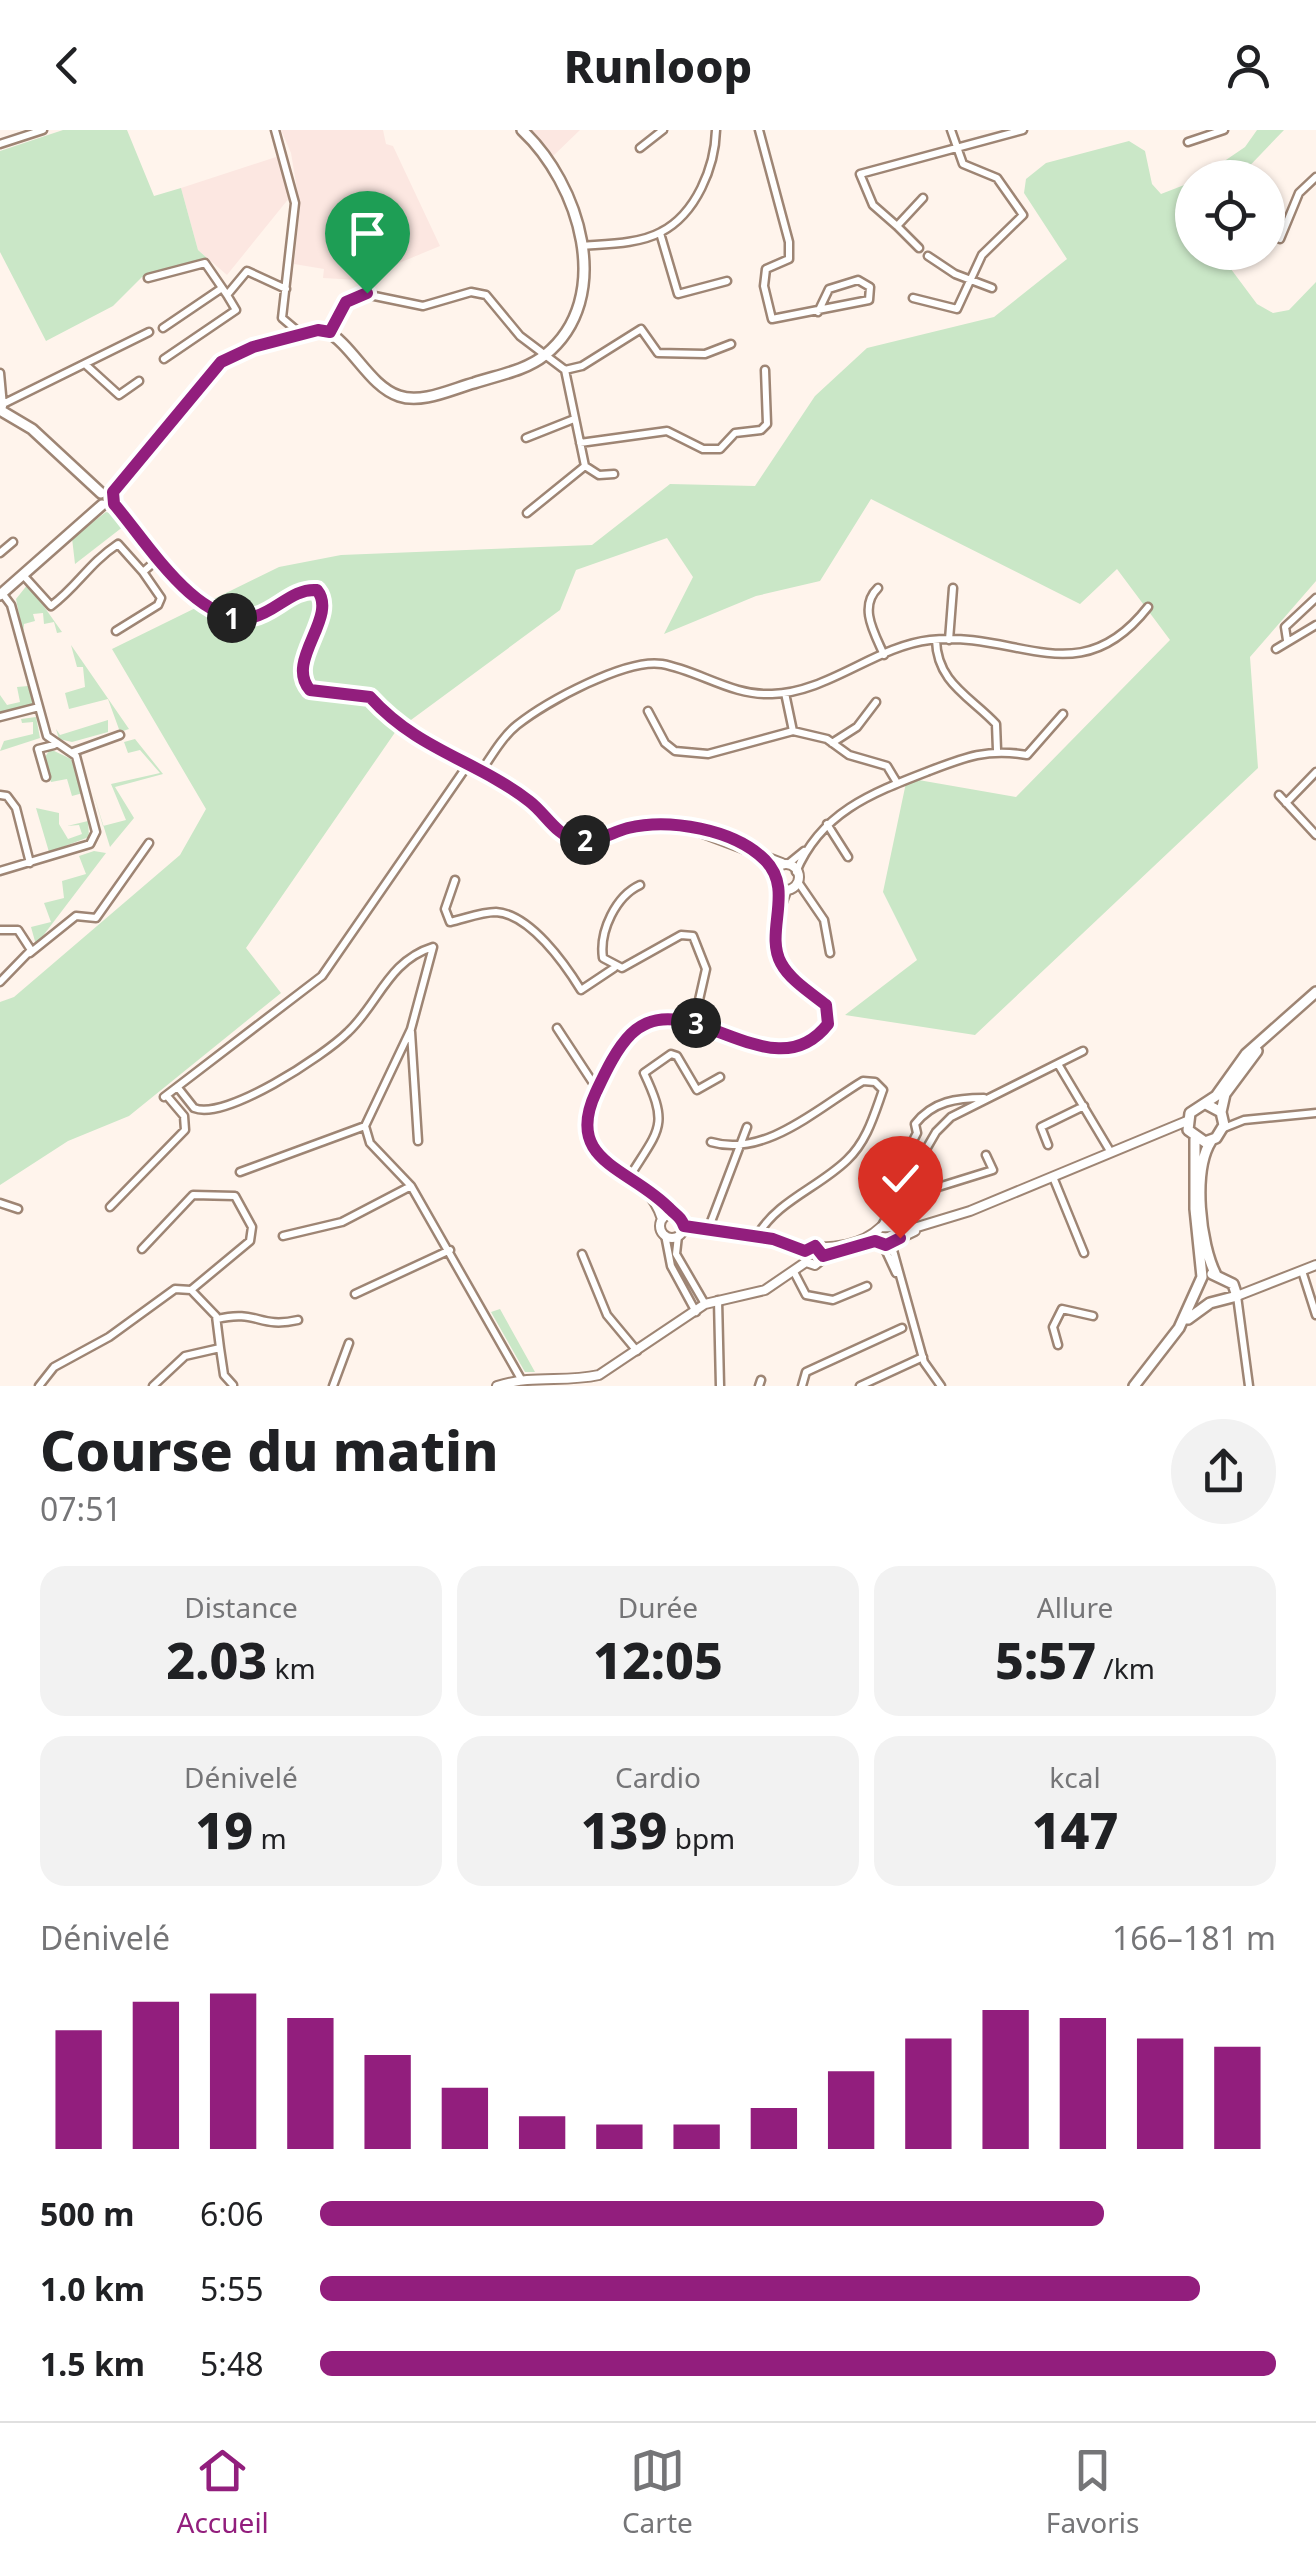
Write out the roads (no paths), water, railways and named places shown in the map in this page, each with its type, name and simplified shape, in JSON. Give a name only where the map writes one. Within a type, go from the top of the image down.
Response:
[{"type":"main road","points":[[1,594],[102,504],[114,504],[113,492],[213,368],[241,351],[301,334],[330,332],[390,391],[411,398],[520,369],[547,354],[570,328],[581,300],[585,278],[582,246],[566,191],[537,145],[522,130]]},
{"type":"main road","points":[[536,130],[537,145]]},
{"type":"main road","points":[[2,408],[32,429],[101,492],[113,492]]},
{"type":"main road","points":[[101,492],[102,504]]},
{"type":"main road","points":[[1134,1386],[1179,1328],[1202,1277],[1193,1136],[1187,1121],[1193,1109],[1206,1104],[1246,1054],[1314,995]]},
{"type":"main road","points":[[1179,1328],[1210,1304],[1233,1295],[1216,1274],[1208,1247],[1202,1179],[1211,1141],[1224,1129],[1225,1094],[1265,1040]]},
{"type":"main road","points":[[1206,1104],[1222,1114]]},
{"type":"main road","points":[[1193,1136],[1211,1141]]},
{"type":"main road","points":[[1202,1277],[1216,1274]]},
{"type":"main road","points":[[1197,1292],[1210,1304]]},
{"type":"street","points":[[0,144],[43,130]]},
{"type":"street","points":[[275,130],[295,203],[280,340]]},
{"type":"street","points":[[640,148],[662,130]]},
{"type":"street","points":[[582,246],[660,233],[695,199],[712,163],[716,130]]},
{"type":"street","points":[[760,130],[790,242],[789,258],[766,270],[764,286],[772,319],[818,312],[869,300],[870,287],[858,280],[829,288],[818,312]]},
{"type":"street","points":[[913,298],[956,309],[982,255],[1023,215],[998,178],[967,168],[952,130]]},
{"type":"street","points":[[920,248],[873,205],[860,174],[1023,130]]},
{"type":"street","points":[[1188,142],[1224,130]]},
{"type":"street","points":[[1285,226],[1299,193],[1316,177]]},
{"type":"street","points":[[897,226],[924,198]]},
{"type":"street","points":[[660,233],[678,294],[727,281]]},
{"type":"street","points":[[928,256],[971,281],[992,288]]},
{"type":"street","points":[[148,278],[205,263],[236,310],[164,359]]},
{"type":"street","points":[[227,296],[246,272],[286,289]]},
{"type":"street","points":[[162,328],[222,288]]},
{"type":"street","points":[[330,332],[346,302],[360,293],[423,306],[479,293],[493,299],[520,336],[565,370],[585,466],[600,475],[614,474]]},
{"type":"street","points":[[282,318],[301,334]]},
{"type":"street","points":[[565,370],[582,366],[642,328],[658,353],[705,354],[731,344]]},
{"type":"street","points":[[0,374],[2,408],[149,332]]},
{"type":"street","points":[[86,365],[119,395],[139,381]]},
{"type":"street","points":[[580,443],[667,432],[702,449],[720,449],[735,432],[761,430],[767,424],[765,370]]},
{"type":"street","points":[[526,438],[574,419]]},
{"type":"street","points":[[527,512],[585,466]]},
{"type":"street","points":[[114,504],[197,601],[222,617],[260,615],[303,591],[317,590],[322,601],[302,669],[304,682],[319,692],[350,691],[370,697],[396,725],[527,800],[572,839],[592,840],[642,825],[683,826],[727,839],[765,860],[785,864],[824,920],[830,952]]},
{"type":"street","points":[[0,553],[13,542]]},
{"type":"street","points":[[23,574],[51,606],[78,586],[81,572],[118,544],[161,598],[158,604],[116,631]]},
{"type":"street","points":[[143,572],[160,557]]},
{"type":"street","points":[[878,588],[870,596],[868,613],[884,655]]},
{"type":"street","points":[[949,640],[953,588]]},
{"type":"street","points":[[1,594],[11,605],[39,707],[55,745]]},
{"type":"street","points":[[1287,640],[1285,627],[1316,598]]},
{"type":"street","points":[[480,773],[518,724],[590,682],[636,663],[663,664],[745,692],[785,693],[884,655],[936,640],[1038,654],[1096,651],[1128,632],[1148,607]]},
{"type":"street","points":[[1276,649],[1316,625]]},
{"type":"street","points":[[936,640],[938,658],[951,684],[996,724],[997,750]]},
{"type":"street","points":[[785,693],[793,731]]},
{"type":"street","points":[[832,743],[858,727],[876,702]]},
{"type":"street","points":[[0,717],[39,707]]},
{"type":"street","points":[[648,711],[665,744],[675,751],[708,754],[793,731],[887,766],[896,781]]},
{"type":"street","points":[[774,873],[805,851],[846,808],[896,781],[964,755],[997,750],[1027,755],[1063,714]]},
{"type":"street","points":[[46,777],[38,749],[55,745],[73,752],[120,734]]},
{"type":"street","points":[[0,871],[95,839],[73,752]]},
{"type":"street","points":[[110,1208],[185,1130],[184,1116],[166,1096],[322,976],[467,766]]},
{"type":"street","points":[[1286,803],[1316,772]]},
{"type":"street","points":[[0,795],[7,796],[16,808],[30,862]]},
{"type":"street","points":[[1278,795],[1316,835]]},
{"type":"street","points":[[828,824],[848,857]]},
{"type":"street","points":[[0,982],[78,915],[96,918],[149,843]]},
{"type":"street","points":[[684,1226],[644,1185],[599,1158],[588,1144],[585,1123],[597,1090],[624,1042],[642,1025],[668,1018],[694,1022],[752,1045],[771,1047],[809,1040],[822,1032],[828,1024],[826,1005],[789,974],[778,956],[780,912],[805,851]]},
{"type":"street","points":[[765,860],[786,890],[806,896]]},
{"type":"street","points":[[456,880],[446,909],[450,922],[498,912],[508,916],[547,943],[581,990],[614,968],[644,958],[681,935],[692,936],[706,968],[694,1022]]},
{"type":"street","points":[[614,968],[602,958],[601,948],[624,892],[640,884]]},
{"type":"street","points":[[0,930],[16,929],[24,934],[30,953]]},
{"type":"street","points":[[178,1089],[194,1108],[214,1111],[301,1067],[350,1032],[396,967],[433,947],[411,1029],[365,1126],[370,1142],[411,1186],[521,1378]]},
{"type":"street","points":[[557,1028],[597,1090]]},
{"type":"street","points":[[411,1029],[418,1141]]},
{"type":"street","points":[[941,1386],[923,1357],[885,1236],[888,1214],[936,1132],[951,1117],[1083,1052]]},
{"type":"street","points":[[630,1176],[660,1122],[661,1108],[644,1073],[646,1068],[671,1054],[677,1056],[697,1090],[720,1077]]},
{"type":"street","points":[[1058,1064],[1110,1150]]},
{"type":"street","points":[[711,1142],[757,1145],[864,1080],[875,1082],[883,1090],[867,1135],[848,1159],[770,1219],[758,1236]]},
{"type":"street","points":[[900,1196],[896,1192],[908,1170],[904,1158],[917,1133],[915,1124],[925,1110],[957,1098],[986,1098]]},
{"type":"street","points":[[1048,1145],[1041,1127],[1084,1106]]},
{"type":"street","points":[[1224,1129],[1244,1120],[1316,1112]]},
{"type":"street","points":[[1222,1114],[1244,1120]]},
{"type":"street","points":[[822,1253],[924,1226],[1187,1121]]},
{"type":"street","points":[[240,1172],[365,1126]]},
{"type":"street","points":[[708,1227],[747,1127]]},
{"type":"street","points":[[1170,1130],[1193,1136]]},
{"type":"street","points":[[905,1188],[920,1193],[993,1170],[986,1155]]},
{"type":"street","points":[[1053,1177],[1084,1253]]},
{"type":"street","points":[[644,1185],[662,1219],[672,1266],[696,1312]]},
{"type":"street","points":[[283,1236],[342,1222],[411,1186]]},
{"type":"street","points":[[39,1386],[54,1367],[109,1337],[174,1290],[191,1290],[251,1238],[250,1223],[235,1196],[187,1197],[142,1248]]},
{"type":"street","points":[[0,1203],[18,1209]]},
{"type":"street","points":[[662,1219],[675,1214]]},
{"type":"street","points":[[770,1219],[773,1239]]},
{"type":"street","points":[[684,1226],[773,1239],[805,1251],[815,1246],[822,1253]]},
{"type":"street","points":[[684,1226],[678,1236],[676,1254],[705,1304]]},
{"type":"street","points":[[665,1236],[678,1236]]},
{"type":"street","points":[[356,1294],[450,1250]]},
{"type":"street","points":[[805,1251],[806,1262]]},
{"type":"street","points":[[497,1386],[521,1378],[599,1375],[705,1304],[765,1290],[806,1262],[818,1264],[822,1253]]},
{"type":"street","points":[[582,1254],[606,1315],[637,1351]]},
{"type":"street","points":[[1249,1386],[1233,1295],[1316,1266]]},
{"type":"street","points":[[1302,1270],[1316,1315]]},
{"type":"street","points":[[794,1272],[806,1294],[833,1300],[867,1286]]},
{"type":"street","points":[[191,1290],[217,1319],[224,1376],[233,1385]]},
{"type":"street","points":[[718,1300],[720,1386]]},
{"type":"street","points":[[1058,1345],[1053,1327],[1062,1309],[1093,1316]]},
{"type":"street","points":[[217,1319],[243,1312],[271,1326],[298,1320]]},
{"type":"street","points":[[802,1386],[806,1372],[902,1328]]},
{"type":"street","points":[[333,1386],[349,1342]]},
{"type":"street","points":[[153,1386],[186,1356],[220,1348]]},
{"type":"street","points":[[860,1386],[923,1357]]}]
